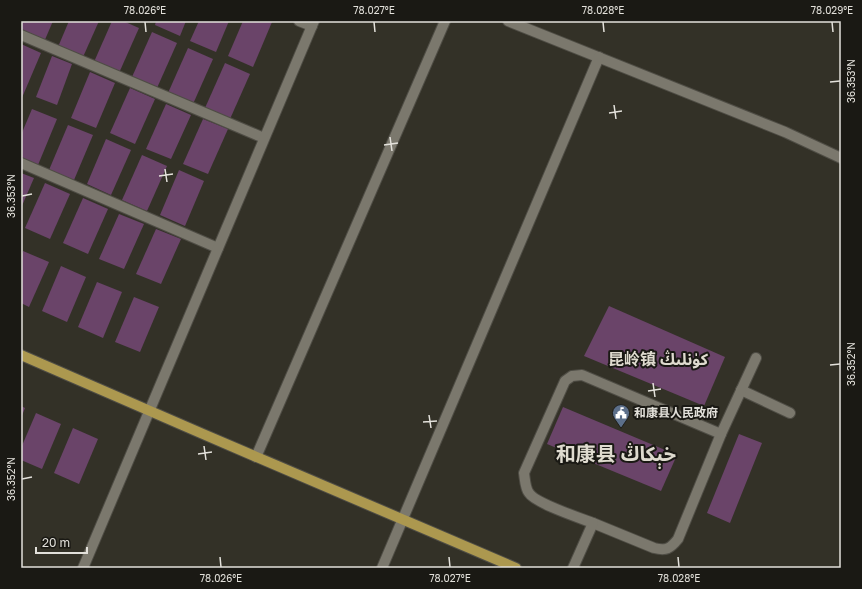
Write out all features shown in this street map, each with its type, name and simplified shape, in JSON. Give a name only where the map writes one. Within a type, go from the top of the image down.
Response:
[{"type":"main road","points":[[21,355],[516,568]]},
{"type":"street","points":[[83,568],[313,24],[299,21]]},
{"type":"street","points":[[256,457],[445,21]]},
{"type":"street","points":[[508,21],[785,132],[841,158]]},
{"type":"street","points":[[21,36],[264,138]]},
{"type":"street","points":[[382,568],[599,58]]},
{"type":"street","points":[[21,163],[218,248]]},
{"type":"street","points":[[721,434],[582,375],[572,376],[565,381],[524,472],[525,484],[529,494],[538,500],[654,548],[662,550],[672,547],[678,539],[721,434],[756,358]]},
{"type":"street","points":[[741,390],[790,413]]},
{"type":"street","points":[[574,568],[593,523]]},
{"type":"building","points":[[23,21],[53,21],[44,42],[21,32]]},
{"type":"building","points":[[69,21],[99,21],[83,57],[58,47]]},
{"type":"building","points":[[112,21],[123,21],[139,28],[119,73],[94,62]]},
{"type":"building","points":[[156,21],[186,21],[180,36],[155,25]]},
{"type":"building","points":[[199,21],[229,21],[216,52],[190,41]]},
{"type":"building","points":[[243,21],[272,22],[253,67],[228,56]]},
{"type":"building","points":[[152,32],[177,43],[157,88],[132,77]]},
{"type":"building","points":[[21,44],[41,53],[21,100]]},
{"type":"building","points":[[188,48],[213,59],[193,104],[168,93]]},
{"type":"building","points":[[52,56],[72,64],[57,105],[36,97]]},
{"type":"building","points":[[225,63],[250,74],[230,119],[205,108]]},
{"type":"building","points":[[90,72],[115,83],[96,128],[71,118]]},
{"type":"building","points":[[130,88],[155,99],[135,144],[110,133]]},
{"type":"building","points":[[166,104],[191,115],[171,159],[146,149]]},
{"type":"building","points":[[32,109],[57,119],[38,165],[21,157],[21,135]]},
{"type":"building","points":[[203,119],[228,129],[208,174],[183,164]]},
{"type":"building","points":[[68,125],[93,135],[74,180],[49,170]]},
{"type":"building","points":[[106,139],[131,150],[111,195],[87,184]]},
{"type":"building","points":[[142,155],[167,166],[147,211],[122,200]]},
{"type":"building","points":[[179,170],[204,181],[185,226],[160,215]]},
{"type":"building","points":[[21,173],[34,178],[21,208]]},
{"type":"building","points":[[45,183],[70,194],[50,239],[25,228]]},
{"type":"building","points":[[83,198],[108,209],[88,254],[63,243]]},
{"type":"building","points":[[119,214],[144,224],[124,269],[99,259]]},
{"type":"building","points":[[156,229],[181,239],[161,284],[136,274]]},
{"type":"building","points":[[23,251],[49,262],[29,307],[21,303],[21,257]]},
{"type":"building","points":[[61,266],[86,277],[67,322],[42,311]]},
{"type":"building","points":[[97,282],[122,292],[103,338],[78,327]]},
{"type":"building","points":[[134,297],[159,307],[140,352],[115,342]]},
{"type":"building","points":[[609,306],[725,357],[704,406],[584,356]]},
{"type":"building","points":[[21,406],[25,408],[21,418]]},
{"type":"building","points":[[563,407],[677,455],[661,491],[547,444]]},
{"type":"building","points":[[36,413],[61,424],[42,469],[21,460],[21,448]]},
{"type":"building","points":[[73,428],[98,439],[79,484],[54,473]]},
{"type":"building","points":[[739,434],[762,443],[730,523],[707,513]]},
{"type":"place","name":"和康县人民政府","points":[[621,428]]},
{"type":"district","name":"昆岭镇 كۈنلىڭ","points":[[658,359]]},
{"type":"district","name":"和康县 خېكاڭ","points":[[616,454]]}]
